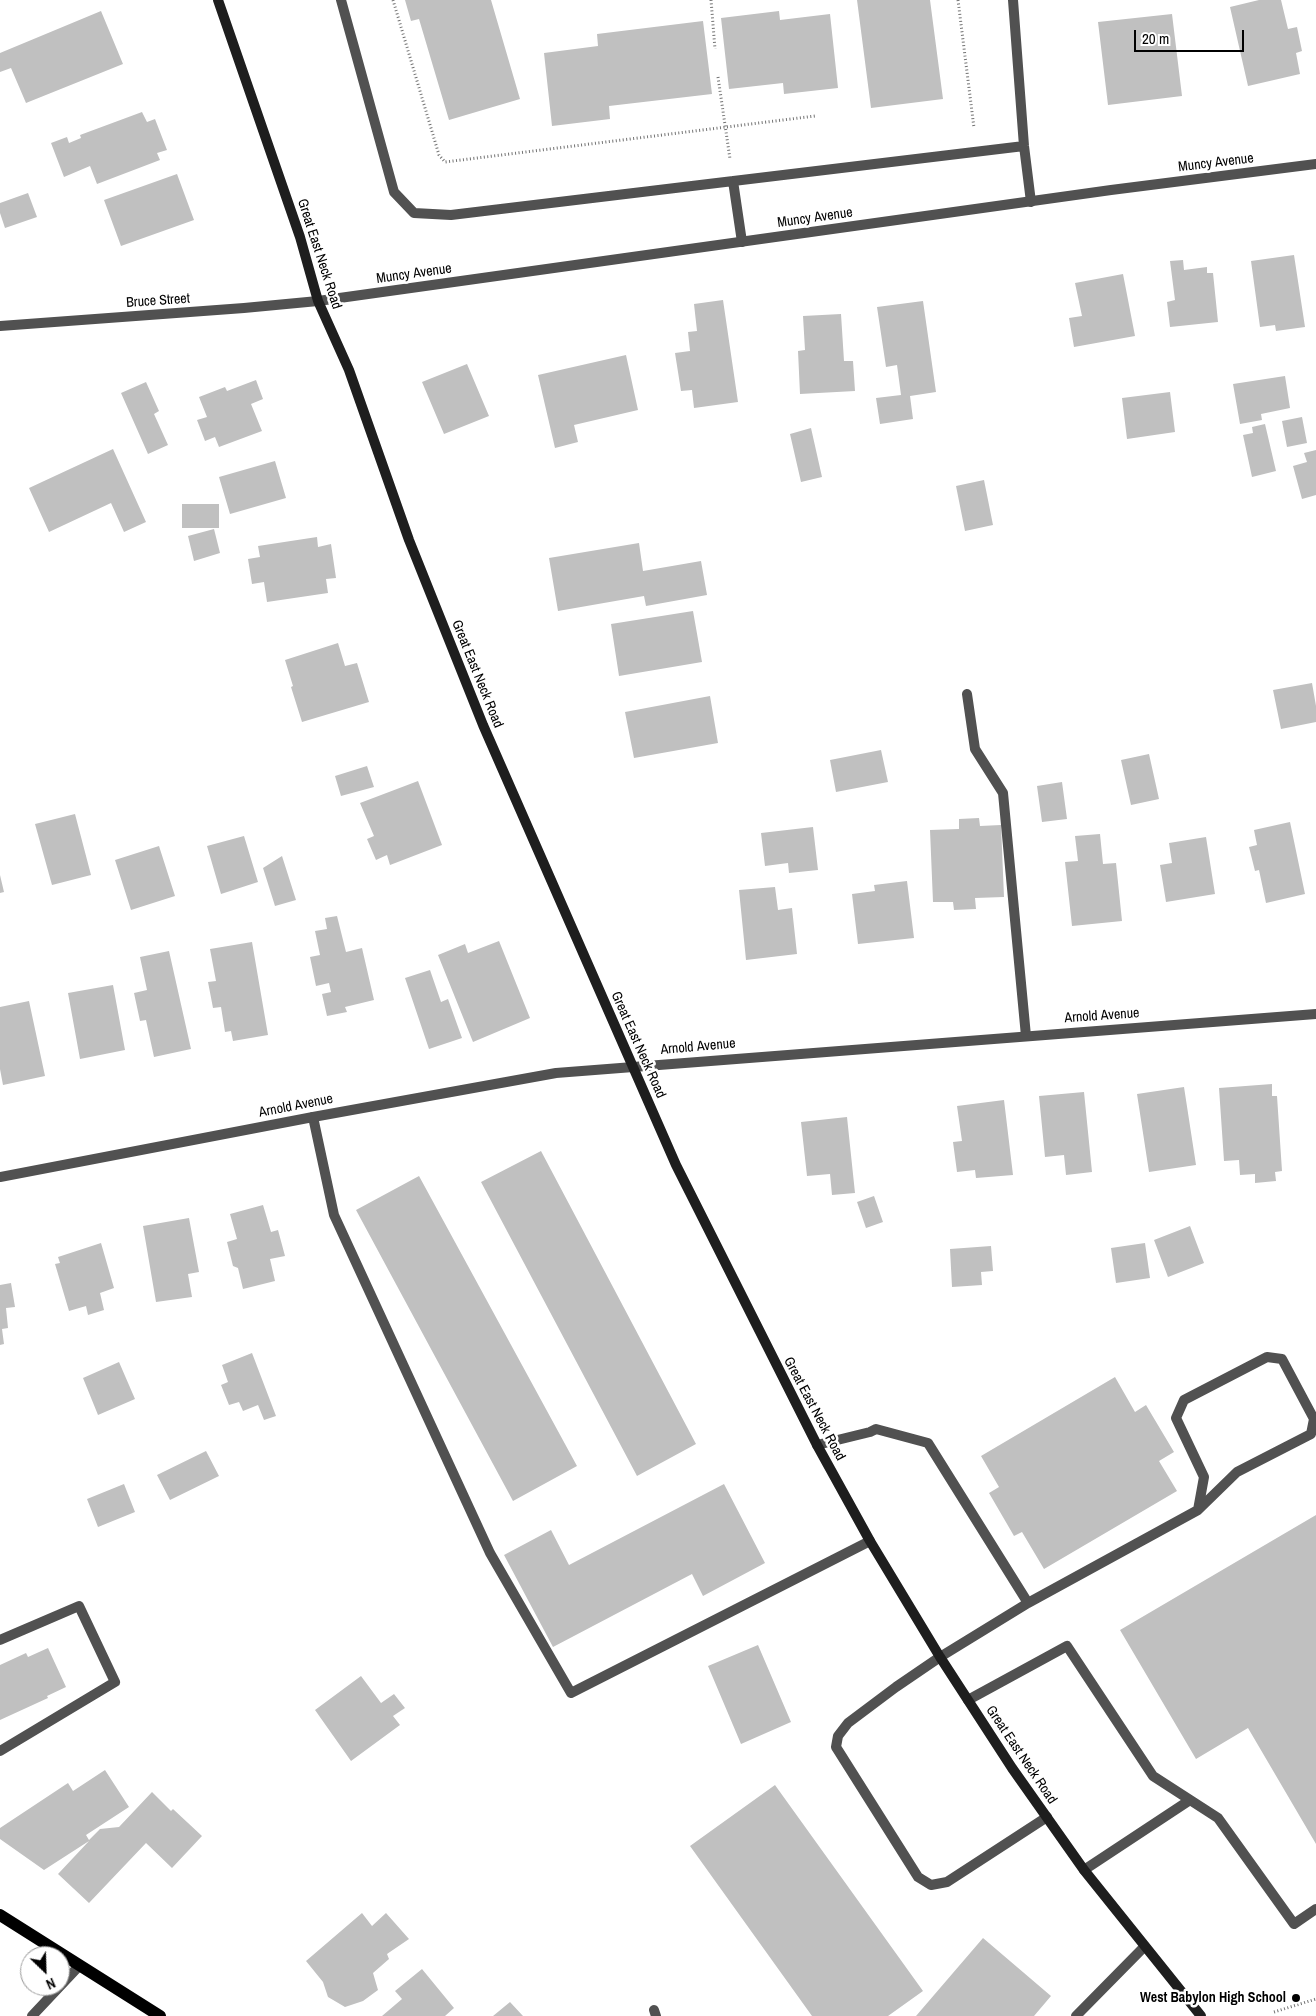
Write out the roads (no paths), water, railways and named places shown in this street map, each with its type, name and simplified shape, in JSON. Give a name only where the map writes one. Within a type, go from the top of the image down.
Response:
[{"type":"main road","name":"Great East Neck Road","points":[[218,0],[300,237],[318,301],[349,370],[409,540],[483,726],[676,1165],[816,1445],[870,1541],[940,1657],[1084,1870],[1201,2016]]},
{"type":"main road","points":[[0,1915],[160,2016]]},
{"type":"street","points":[[341,0],[394,192],[414,213],[451,215],[1024,146]]},
{"type":"street","points":[[1013,0],[1024,146],[1032,202]]},
{"type":"street","name":"Muncy Avenue","points":[[318,301],[1316,164]]},
{"type":"street","points":[[733,181],[742,242]]},
{"type":"street","name":"Bruce Street","points":[[0,326],[318,301]]},
{"type":"street","points":[[968,694],[975,749],[1003,793],[1026,1036]]},
{"type":"street","name":"Arnold Avenue","points":[[0,1177],[556,1072],[1316,1014]]},
{"type":"street","points":[[314,1117],[334,1215],[490,1553],[571,1693],[870,1541]]},
{"type":"street","points":[[1047,1817],[946,1882],[932,1885],[918,1877],[836,1747],[838,1736],[848,1723],[940,1657],[1028,1603],[1198,1510],[1237,1472],[1311,1434],[1314,1419],[1282,1359],[1267,1357],[1184,1400],[1176,1418],[1204,1477],[1198,1510]]},
{"type":"street","points":[[816,1445],[876,1429],[928,1443],[1028,1603]]},
{"type":"street","points":[[0,1640],[80,1606],[115,1682],[0,1750]]},
{"type":"street","points":[[968,1700],[1067,1646],[1153,1776],[1218,1818],[1294,1924],[1316,1909]]},
{"type":"street","points":[[1084,1870],[1190,1800]]},
{"type":"street","points":[[1076,2016],[1144,1947]]},
{"type":"street","points":[[32,2016],[79,1966]]},
{"type":"place","name":"West Babylon High School","points":[[1296,1998]]}]
